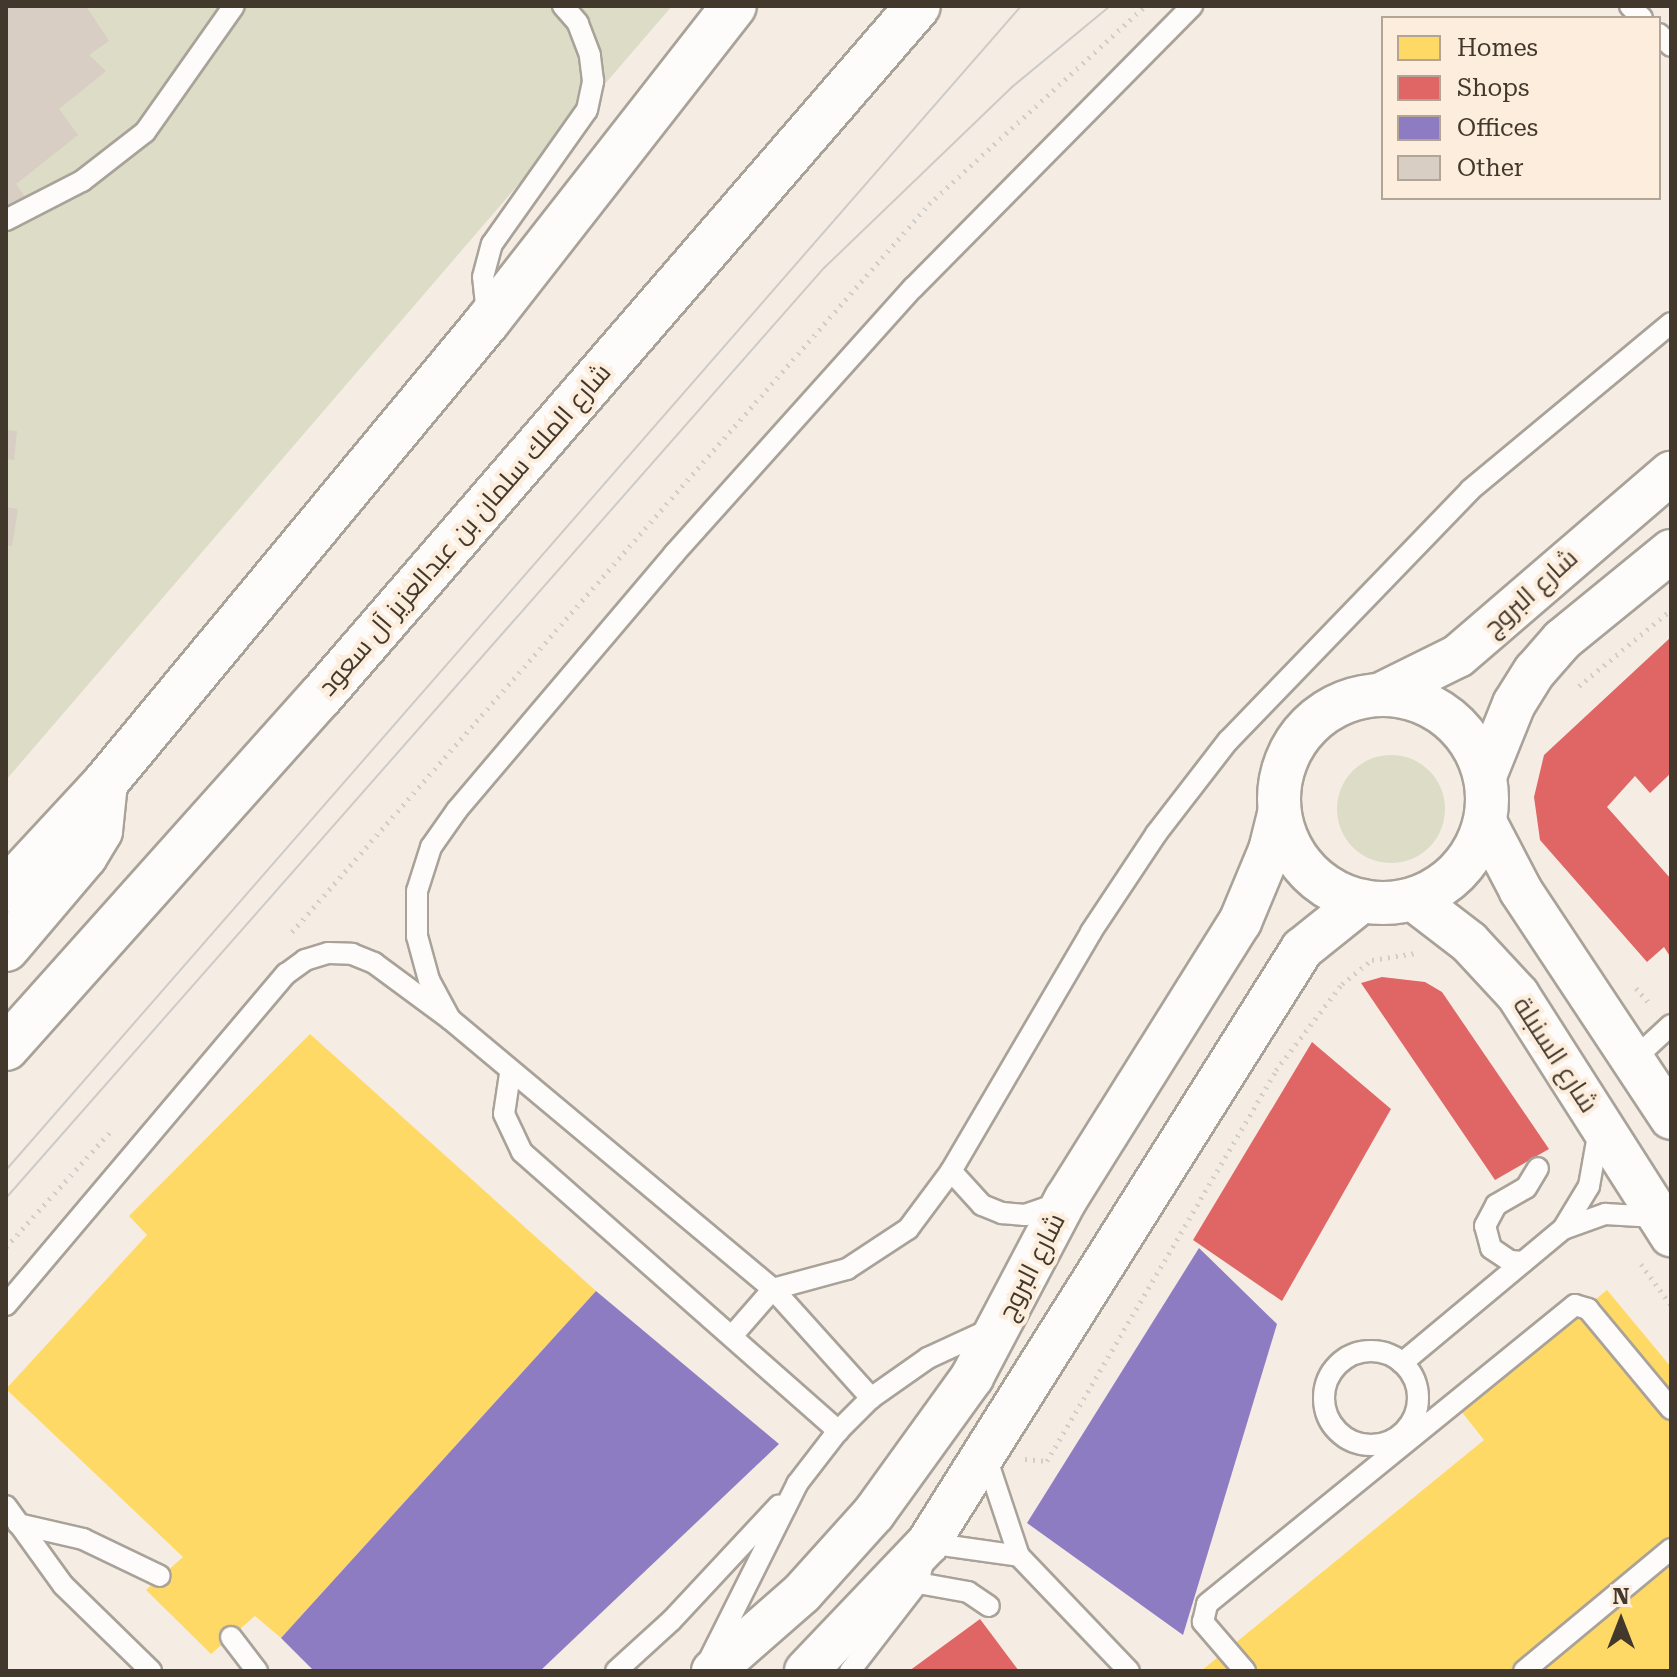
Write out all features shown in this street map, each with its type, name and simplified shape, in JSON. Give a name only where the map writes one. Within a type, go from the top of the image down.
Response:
[{"type":"main road","points":[[6,890],[105,783],[487,322],[734,6]]},
{"type":"main road","name":"شارع الملك سلمان بن عبدالعزيز آل سعود","points":[[6,1048],[331,685],[918,6]]},
{"type":"main road","points":[[6,949],[85,856],[100,831],[105,783]]},
{"type":"street","name":"شارع البروج","points":[[1379,695],[1458,656],[1671,473]]},
{"type":"street","points":[[1485,776],[1514,704],[1535,671],[1562,640],[1671,551]]},
{"type":"street","points":[[1379,695],[1407,698],[1446,717],[1475,749],[1485,776],[1485,822],[1471,856],[1445,882],[1413,899],[1362,901],[1337,893],[1307,870],[1286,838],[1279,813],[1280,778],[1293,746],[1307,729],[1345,702],[1379,695]]},
{"type":"street","name":"شارع البروج","points":[[713,1671],[802,1593],[874,1513],[942,1422],[1004,1323],[1066,1199],[1240,922],[1270,850],[1279,813]]},
{"type":"street","points":[[1485,822],[1521,891],[1671,1118]]},
{"type":"street","name":"شارع السنبلة","points":[[1413,899],[1469,942],[1518,995],[1666,1226]]},
{"type":"street","points":[[806,1671],[904,1590],[928,1543],[986,1456],[1302,949],[1362,901]]},
{"type":"lane","points":[[6,220],[82,181],[145,132],[234,6]]},
{"type":"lane","points":[[487,322],[483,277],[492,244],[587,110],[593,81],[590,55],[578,23],[563,6]]},
{"type":"lane","points":[[450,1019],[429,980],[417,936],[417,891],[431,847],[457,810],[674,554],[913,288],[1192,6]]},
{"type":"lane","points":[[732,1336],[773,1289],[847,1269],[879,1251],[932,1202],[1091,932],[1156,834],[1228,741],[1470,490],[1671,323]]},
{"type":"lane","points":[[6,1305],[286,974],[305,960],[328,953],[352,954],[374,963],[450,1019],[510,1074],[773,1289],[871,1398]]},
{"type":"lane","points":[[1634,1059],[1670,1026]]},
{"type":"lane","points":[[510,1074],[504,1114],[522,1152],[838,1431]]},
{"type":"lane","points":[[1402,1363],[1563,1229],[1589,1186],[1599,1124]]},
{"type":"lane","points":[[1523,1262],[1510,1261],[1491,1248],[1485,1226],[1496,1205],[1526,1188],[1538,1168]]},
{"type":"lane","points":[[951,1171],[982,1205],[1002,1213],[1047,1211],[1066,1199]]},
{"type":"lane","points":[[1563,1229],[1605,1214],[1666,1226]]},
{"type":"lane","points":[[1240,1669],[1203,1622],[1207,1604],[1406,1435],[1575,1305],[1588,1309],[1671,1409]]},
{"type":"lane","points":[[616,1671],[671,1621],[797,1484],[838,1431],[871,1398],[928,1358],[1004,1323]]},
{"type":"lane","points":[[1361,1352],[1390,1355],[1402,1363],[1418,1392],[1406,1435],[1381,1443],[1352,1440],[1331,1421],[1324,1393],[1336,1366],[1361,1352]]},
{"type":"lane","points":[[986,1456],[1019,1556],[1129,1671]]},
{"type":"lane","points":[[703,1671],[797,1484]]},
{"type":"lane","points":[[6,1506],[63,1585],[151,1671]]},
{"type":"lane","points":[[18,1524],[83,1539],[160,1576]]},
{"type":"lane","points":[[928,1543],[1019,1556]]},
{"type":"lane","points":[[1524,1671],[1671,1549]]},
{"type":"lane","points":[[850,1671],[904,1590],[968,1592],[989,1606]]},
{"type":"lane","points":[[231,1637],[257,1671]]},
{"type":"path","points":[[290,935],[929,204],[1145,6]]},
{"type":"path","points":[[1572,693],[1671,610]]},
{"type":"path","points":[[986,1456],[1047,1461],[1276,1070],[1342,984],[1372,960],[1413,952],[1425,957]]},
{"type":"path","points":[[1631,982],[1670,1026]]},
{"type":"path","points":[[6,1247],[122,1120]]},
{"type":"path","points":[[1605,1214],[1671,1305]]},
{"type":"green space","points":[[6,6],[672,6],[6,780]]},
{"type":"green space","points":[[1391,755],[1412,759],[1429,771],[1441,788],[1445,809],[1441,830],[1429,847],[1412,859],[1391,863],[1370,859],[1353,847],[1341,830],[1337,809],[1341,788],[1353,771],[1370,759]]},
{"type":"building: Homes","points":[[310,1034],[596,1291],[281,1638],[255,1616],[211,1654],[146,1590],[183,1557],[6,1389],[147,1235],[129,1216]]},
{"type":"building: Homes","points":[[1607,1290],[1671,1367],[1671,1671],[1201,1671],[1484,1440],[1461,1411]]},
{"type":"building: Shops","points":[[1671,637],[1671,773],[1650,793],[1635,776],[1607,807],[1671,879],[1671,958],[1664,947],[1647,962],[1540,840],[1534,797],[1544,755]]},
{"type":"building: Shops","points":[[1382,977],[1425,982],[1442,992],[1549,1149],[1495,1180],[1361,983]]},
{"type":"building: Shops","points":[[1312,1042],[1391,1109],[1282,1301],[1193,1240]]},
{"type":"building: Shops","points":[[980,1619],[1019,1671],[909,1671]]},
{"type":"building: Offices","points":[[1199,1248],[1277,1324],[1183,1635],[1027,1523]]},
{"type":"building: Offices","points":[[596,1291],[779,1444],[540,1671],[314,1671],[281,1638]]},
{"type":"building: Other","points":[[6,6],[86,6],[109,41],[89,55],[106,71],[59,109],[78,135],[16,184],[25,197],[6,210]]},
{"type":"building: Other","points":[[6,430],[17,431],[14,460],[6,459]]},
{"type":"building: Other","points":[[6,507],[18,509],[12,546],[6,545]]},
{"type":"tram line","points":[[6,1170],[1021,6]]},
{"type":"tram line","points":[[6,1198],[824,268],[1012,87],[1110,6]]}]
